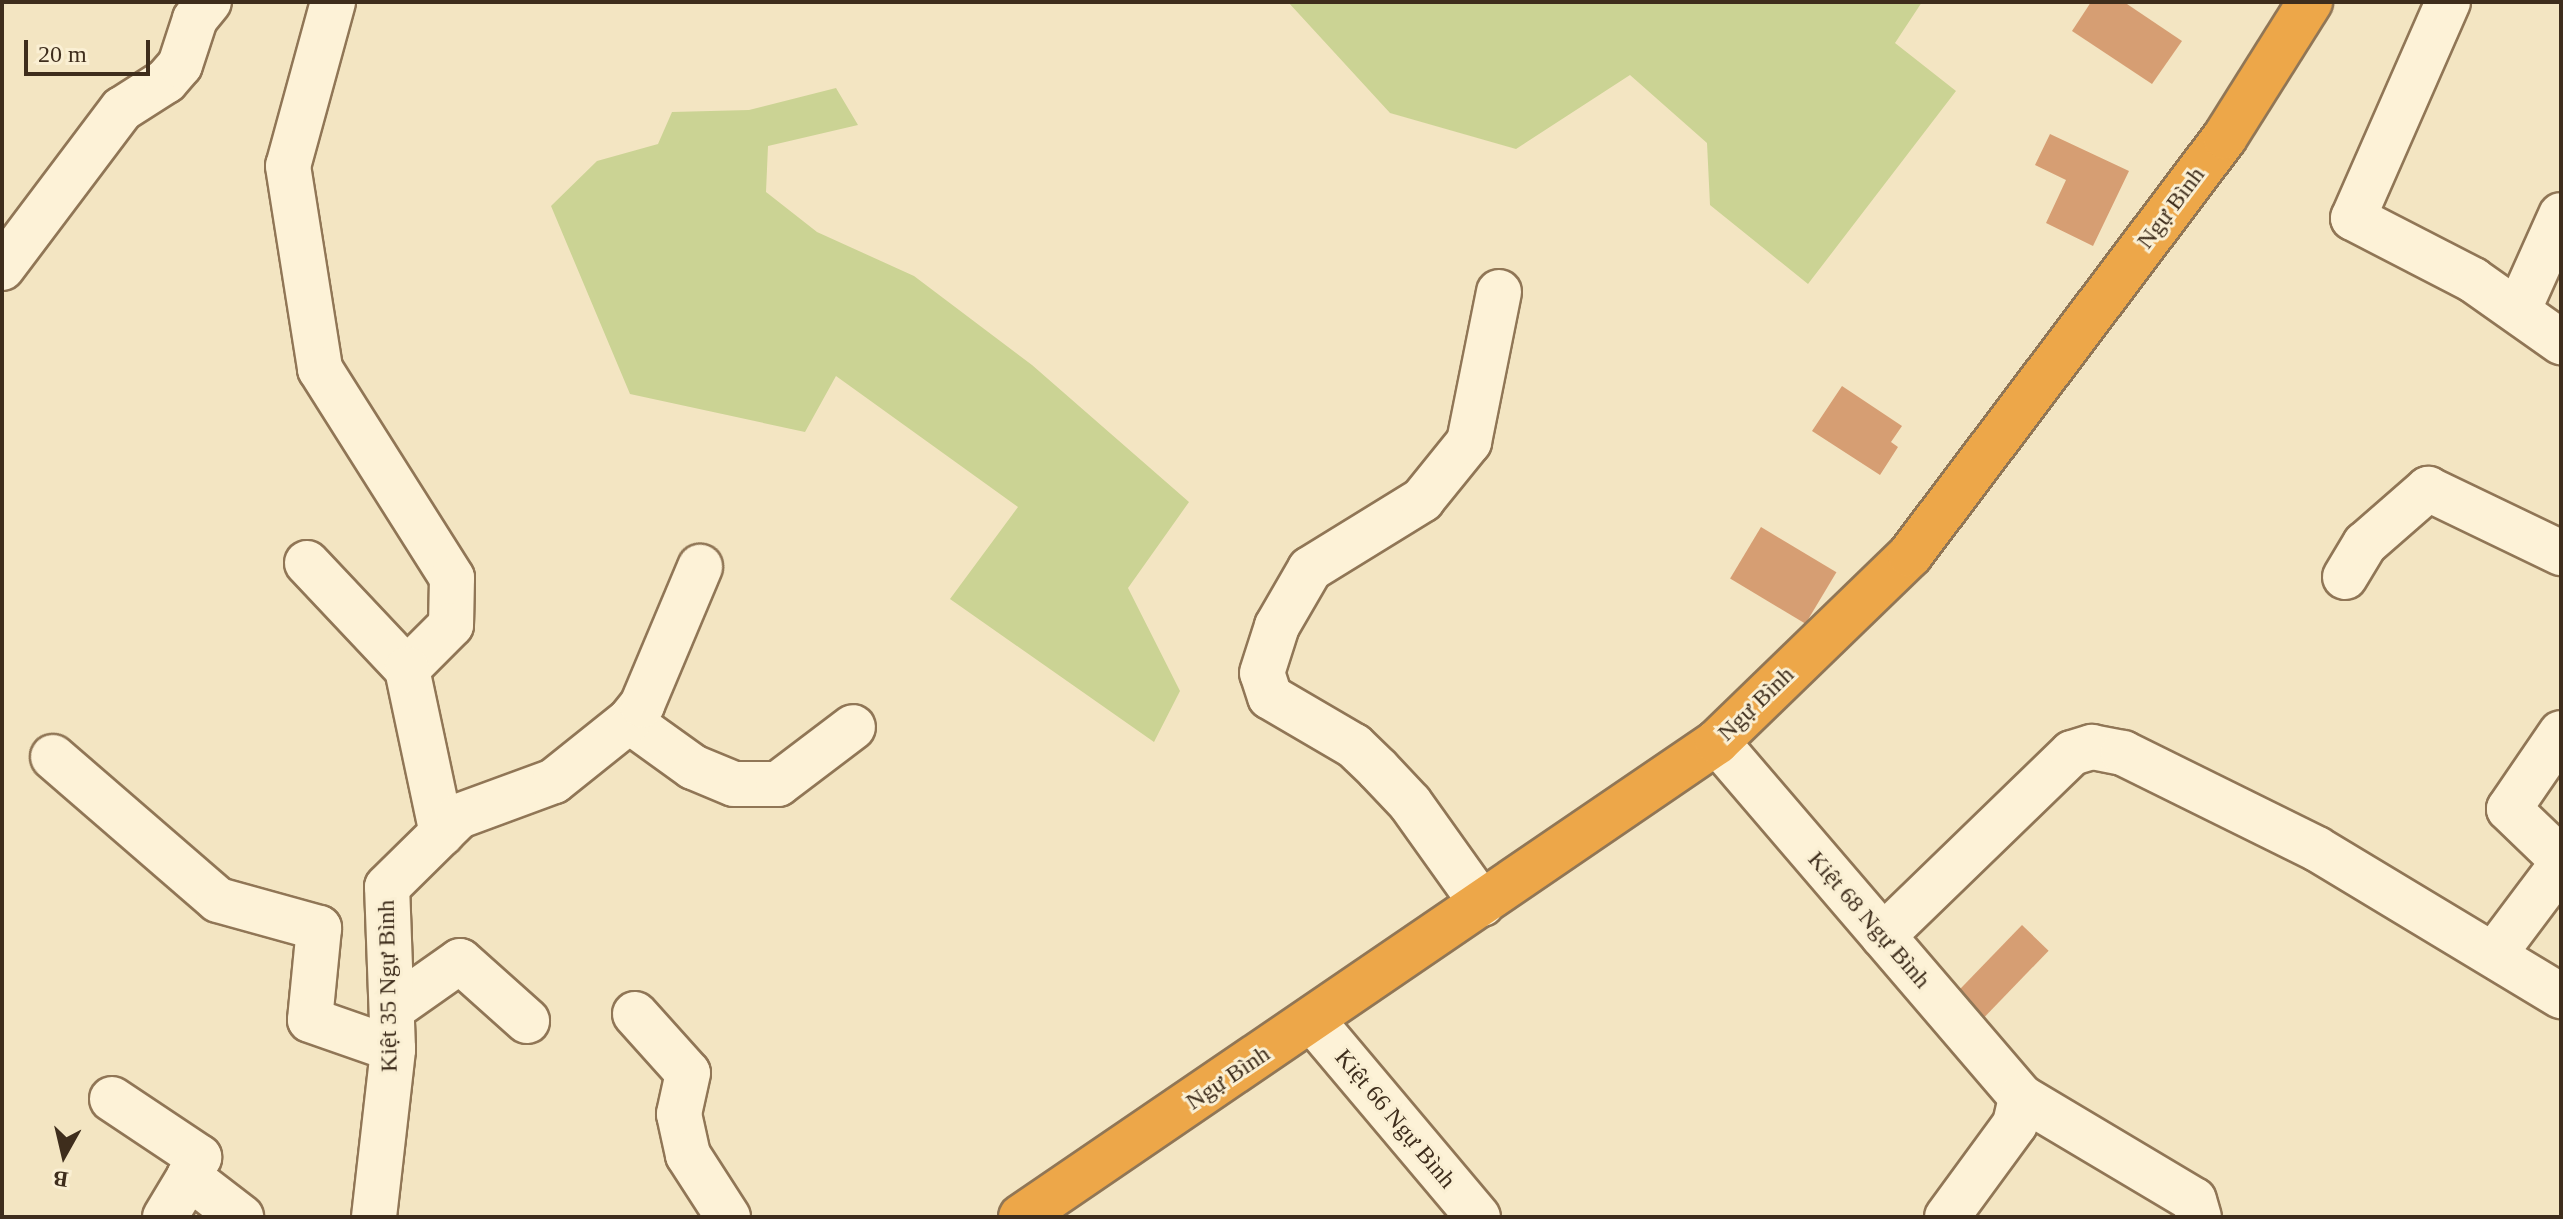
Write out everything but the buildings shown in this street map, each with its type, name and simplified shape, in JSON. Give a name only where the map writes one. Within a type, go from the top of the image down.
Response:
[{"type":"highway","name":"Ngự Bình","points":[[1021,1217],[1313,1021],[1717,742],[1910,555],[2225,137],[2310,2]]},
{"type":"street","points":[[2,268],[122,109],[166,81],[180,65],[195,19],[209,2]]},
{"type":"street","points":[[333,2],[288,166],[320,369],[452,578],[451,625],[407,669]]},
{"type":"street","points":[[2448,2],[2353,218],[2473,280],[2561,342]]},
{"type":"street","points":[[2518,311],[2561,215]]},
{"type":"street","points":[[1482,904],[1410,803],[1378,769],[1354,746],[1270,697],[1262,673],[1277,626],[1310,569],[1422,500],[1469,442],[1499,292]]},
{"type":"street","points":[[2345,577],[2365,544],[2428,489],[2561,553]]},
{"type":"street","points":[[307,563],[407,669],[442,833]]},
{"type":"street","name":"Kiệt 35 Ngự Bình","points":[[374,1217],[392,1029],[387,887],[459,816],[554,781],[629,721],[642,705],[700,567]]},
{"type":"street","points":[[629,721],[693,767],[734,784],[778,784],[853,727]]},
{"type":"street","points":[[2561,733],[2509,809],[2561,859]]},
{"type":"street","name":"Kiệt 68 Ngự Bình","points":[[1717,742],[2021,1097],[2194,1200],[2199,1217]]},
{"type":"street","points":[[1883,936],[2072,753],[2092,747],[2123,753],[2317,849],[2495,953],[2561,996]]},
{"type":"street","points":[[53,757],[218,900],[319,928],[310,1020],[392,1029],[460,961],[527,1021]]},
{"type":"street","points":[[2495,953],[2561,865]]},
{"type":"street","points":[[635,1014],[688,1073],[679,1114],[688,1155],[728,1217]]},
{"type":"street","name":"Kiệt 66 Ngự Bình","points":[[1313,1021],[1478,1217]]},
{"type":"street","points":[[1947,1217],[2015,1124],[2021,1097]]},
{"type":"street","points":[[112,1099],[199,1157],[165,1217]]},
{"type":"street","points":[[189,1177],[241,1217]]},
{"type":"green space","points":[[1288,2],[1922,2],[1895,43],[1956,91],[1808,284],[1710,205],[1707,143],[1630,75],[1516,149],[1390,113]]},
{"type":"green space","points":[[836,88],[858,125],[768,146],[766,192],[817,232],[914,276],[1032,365],[1189,502],[1128,588],[1180,691],[1154,742],[950,599],[1018,507],[836,376],[805,432],[630,394],[551,206],[597,161],[658,144],[672,112],[749,110]]}]
